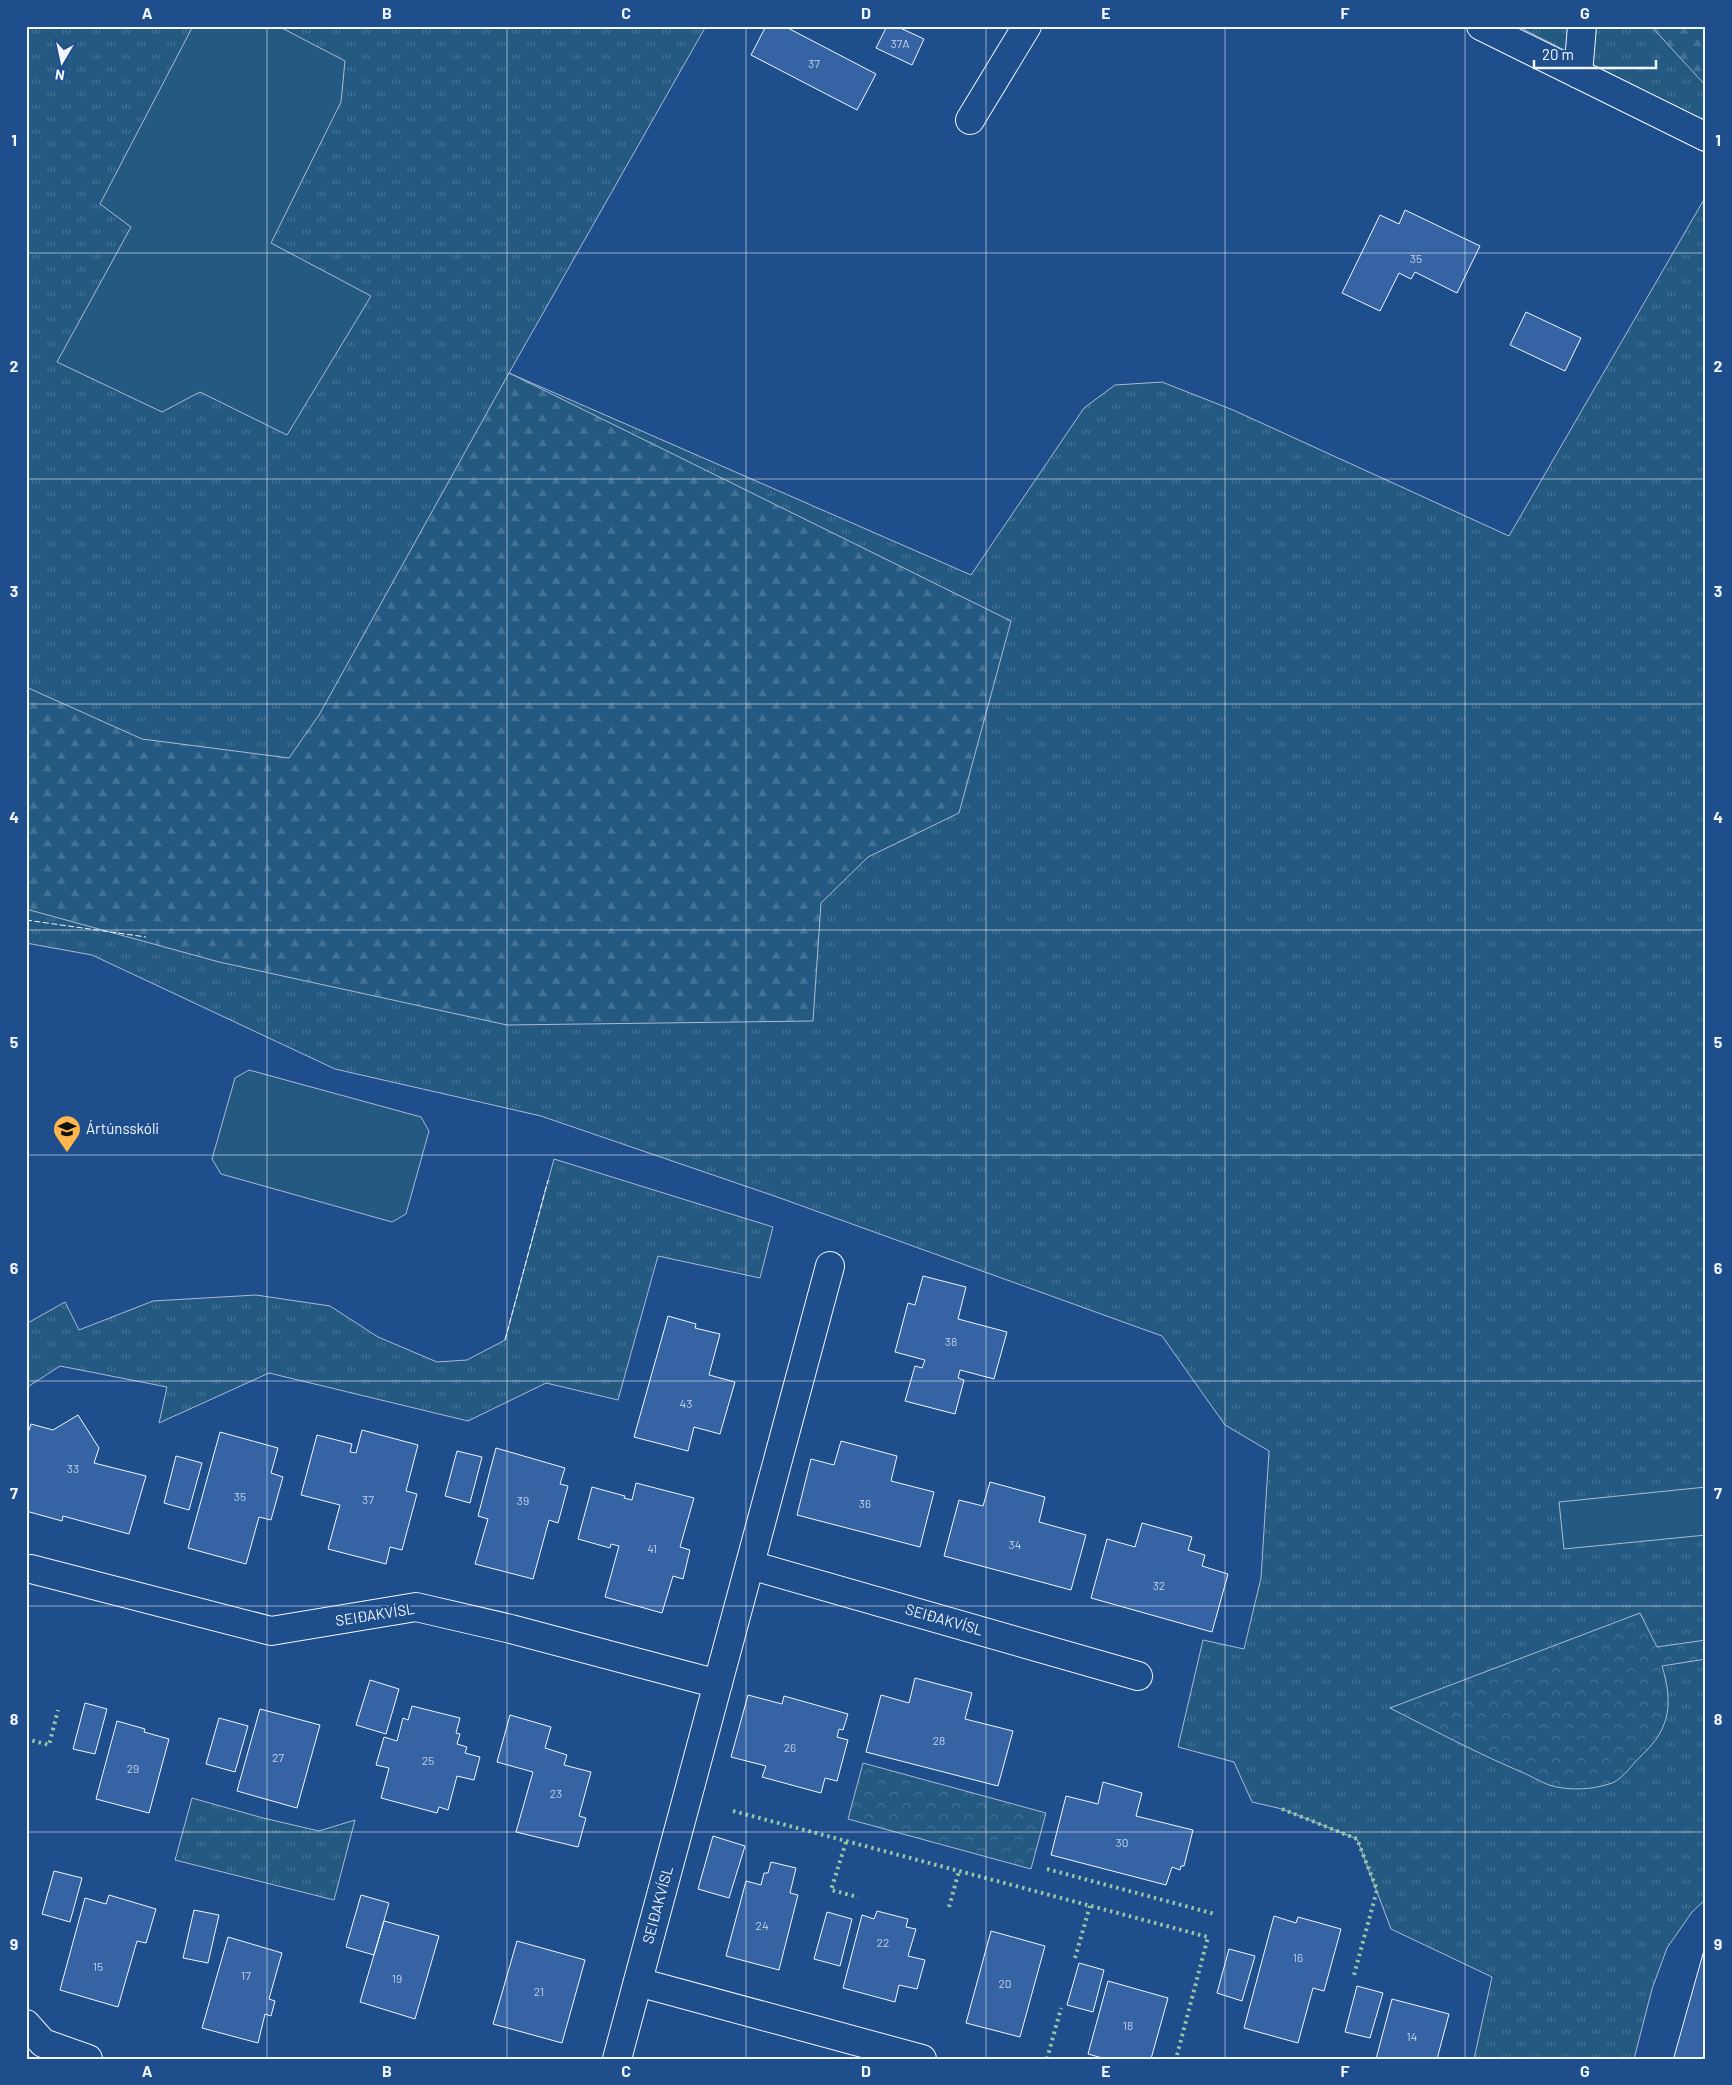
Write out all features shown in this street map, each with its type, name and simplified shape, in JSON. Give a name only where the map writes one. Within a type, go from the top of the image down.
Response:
[{"type":"street","points":[[970,120],[1027,26]]},
{"type":"street","points":[[1481,26],[1706,137]]},
{"type":"street","points":[[1578,74],[1582,26]]},
{"type":"street","name":"SEIÐAKVÍSL","points":[[617,2059],[830,1266]]},
{"type":"street","name":"SEIÐAKVÍSL","points":[[750,1565],[1138,1676]]},
{"type":"street","name":"SEIÐAKVÍSL","points":[[30,1569],[271,1631],[416,1607],[511,1629],[718,1684]]},
{"type":"street","points":[[638,1982],[922,2059]]},
{"type":"street","points":[[26,2024],[43,2043],[88,2059]]},
{"type":"green space","points":[[26,26],[706,26],[509,373],[971,575],[1084,408],[1115,385],[1162,382],[1233,410],[1509,536],[1706,196],[1706,1899],[1692,1912],[1667,1948],[1652,1989],[1634,2059],[1474,2059],[1492,1977],[1391,1929],[1357,1839],[1282,1809],[1252,1802],[1234,1762],[1178,1747],[1203,1640],[1244,1649],[1261,1578],[1269,1451],[1225,1425],[1162,1336],[780,1198],[541,1116],[335,1069],[92,955],[26,943]]},
{"type":"green space","points":[[193,26],[278,26],[345,61],[341,102],[271,243],[371,296],[287,435],[200,392],[162,412],[57,362],[131,227],[100,204]]},
{"type":"green space","points":[[1517,26],[1706,26],[1706,122]]},
{"type":"green space","points":[[1651,26],[1706,26],[1706,86]]},
{"type":"green space","points":[[509,373],[1011,621],[959,813],[868,857],[821,903],[813,1021],[507,1025],[219,962],[26,909],[26,687],[142,739],[289,758],[319,715]]},
{"type":"green space","points":[[249,1070],[421,1117],[429,1131],[406,1214],[392,1222],[221,1174],[212,1159],[235,1078]]},
{"type":"green space","points":[[554,1159],[773,1227],[760,1278],[658,1256],[618,1400],[546,1383],[468,1421],[269,1373],[159,1423],[167,1387],[60,1366],[26,1388],[26,1324],[65,1302],[79,1330],[153,1301],[256,1295],[330,1306],[378,1337],[437,1362],[467,1360],[505,1340]]},
{"type":"green space","points":[[1706,1487],[1706,1535],[1564,1549],[1559,1502]]},
{"type":"green space","points":[[1640,1613],[1657,1647],[1706,1640],[1706,1659],[1662,1666],[1668,1691],[1667,1714],[1664,1724],[1652,1745],[1624,1774],[1612,1783],[1580,1789],[1549,1785],[1470,1749],[1390,1708]]},
{"type":"green space","points":[[863,1763],[1046,1813],[1031,1869],[848,1819]]},
{"type":"green space","points":[[192,1798],[263,1818],[319,1831],[355,1820],[334,1900],[175,1860]]},
{"type":"building","points":[[766,26],[784,26],[876,74],[857,110],[751,55]]},
{"type":"building","points":[[887,26],[896,26],[924,39],[912,65],[876,48]]},
{"type":"building","points":[[1405,210],[1480,246],[1457,293],[1415,272],[1411,279],[1399,273],[1380,311],[1342,293],[1380,215],[1399,224]]},
{"type":"building","points":[[1526,312],[1581,338],[1565,371],[1510,345]]},
{"type":"building","points":[[923,1276],[966,1287],[958,1319],[1007,1332],[994,1379],[960,1370],[958,1378],[964,1380],[955,1414],[905,1401],[915,1366],[922,1368],[925,1360],[895,1352],[908,1303],[915,1305]]},
{"type":"building","points":[[668,1316],[696,1324],[695,1328],[720,1334],[709,1375],[735,1382],[720,1434],[694,1427],[688,1451],[634,1437]]},
{"type":"building","points":[[78,1415],[99,1448],[94,1463],[146,1476],[129,1534],[63,1516],[62,1521],[26,1511],[26,1439],[31,1424],[53,1430]]},
{"type":"building","points":[[362,1430],[418,1445],[406,1491],[417,1494],[402,1550],[390,1547],[386,1564],[328,1549],[340,1505],[301,1495],[317,1435],[352,1444],[350,1452],[356,1453]]},
{"type":"building","points":[[220,1432],[278,1448],[271,1473],[283,1477],[271,1520],[259,1517],[246,1564],[188,1548]]},
{"type":"building","points":[[841,1441],[897,1456],[891,1481],[934,1492],[920,1547],[797,1515],[811,1459],[834,1465]]},
{"type":"building","points":[[496,1448],[565,1468],[560,1484],[568,1486],[558,1523],[549,1520],[533,1579],[475,1564],[488,1519],[478,1516]]},
{"type":"building","points":[[457,1451],[482,1457],[470,1503],[445,1496]]},
{"type":"building","points":[[176,1456],[202,1463],[189,1510],[164,1503]]},
{"type":"building","points":[[990,1482],[1045,1497],[1039,1522],[1086,1535],[1071,1590],[944,1556],[959,1500],[983,1506]]},
{"type":"building","points":[[636,1483],[694,1498],[680,1547],[690,1550],[683,1579],[673,1576],[662,1613],[605,1597],[619,1546],[611,1544],[610,1548],[578,1539],[592,1487],[625,1496],[624,1498],[632,1500]]},
{"type":"building","points":[[1142,1523],[1192,1537],[1188,1550],[1205,1555],[1202,1566],[1228,1574],[1212,1632],[1091,1598],[1107,1539],[1135,1547]]},
{"type":"building","points":[[915,1678],[972,1693],[965,1719],[1013,1731],[998,1786],[866,1752],[881,1695],[909,1703]]},
{"type":"building","points":[[370,1680],[399,1689],[386,1734],[356,1725]]},
{"type":"building","points":[[748,1695],[782,1704],[784,1696],[848,1714],[843,1730],[839,1729],[837,1737],[848,1740],[837,1781],[825,1778],[821,1793],[762,1777],[766,1766],[731,1757]]},
{"type":"building","points":[[85,1703],[107,1709],[95,1754],[73,1749]]},
{"type":"building","points":[[412,1706],[460,1718],[456,1733],[460,1734],[457,1744],[467,1747],[465,1753],[480,1757],[474,1780],[457,1776],[448,1810],[439,1807],[437,1813],[381,1798],[389,1768],[376,1765],[384,1737],[397,1741],[403,1718],[408,1720]]},
{"type":"building","points":[[260,1709],[320,1725],[297,1808],[237,1791]]},
{"type":"building","points":[[510,1715],[551,1727],[545,1748],[567,1755],[564,1765],[591,1772],[579,1816],[586,1818],[578,1847],[516,1832],[533,1772],[497,1762]]},
{"type":"building","points":[[219,1718],[248,1726],[235,1772],[206,1764]]},
{"type":"building","points":[[117,1721],[145,1729],[144,1732],[169,1739],[149,1813],[96,1799]]},
{"type":"building","points":[[1103,1782],[1142,1793],[1136,1816],[1193,1830],[1184,1866],[1181,1866],[1180,1870],[1172,1867],[1166,1885],[1051,1855],[1066,1796],[1098,1804]]},
{"type":"building","points":[[713,1836],[745,1846],[729,1898],[698,1889]]},
{"type":"building","points":[[771,1862],[796,1868],[790,1893],[798,1895],[779,1970],[726,1956],[746,1881],[761,1885],[764,1873],[768,1873]]},
{"type":"building","points":[[54,1871],[82,1878],[70,1922],[42,1914]]},
{"type":"building","points":[[109,1895],[156,1909],[146,1943],[137,1941],[118,2007],[60,1990],[85,1898],[106,1904]]},
{"type":"building","points":[[361,1895],[389,1903],[374,1955],[346,1947]]},
{"type":"building","points":[[194,1910],[219,1915],[208,1963],[183,1958]]},
{"type":"building","points":[[877,1911],[908,1919],[906,1927],[916,1929],[908,1956],[925,1960],[917,1989],[899,1985],[895,2002],[843,1988],[862,1915],[874,1919]]},
{"type":"building","points":[[827,1912],[852,1919],[840,1966],[814,1959]]},
{"type":"building","points":[[1274,1916],[1296,1923],[1298,1917],[1341,1929],[1324,1991],[1313,1988],[1298,2043],[1244,2028]]},
{"type":"building","points":[[384,1921],[439,1936],[415,2019],[360,2002]]},
{"type":"building","points":[[991,1931],[1045,1946],[1020,2037],[966,2023]]},
{"type":"building","points":[[228,1937],[282,1953],[269,1999],[275,2001],[271,2016],[265,2014],[258,2043],[202,2028]]},
{"type":"building","points":[[517,1941],[585,1960],[562,2043],[493,2024]]},
{"type":"building","points":[[1706,1943],[1706,2059],[1681,2059],[1674,2057]]},
{"type":"building","points":[[1229,1949],[1255,1956],[1242,2001],[1217,1993]]},
{"type":"building","points":[[1079,1963],[1104,1970],[1093,2012],[1067,2005]]},
{"type":"building","points":[[1108,1981],[1168,1998],[1151,2059],[1106,2059],[1088,2054]]},
{"type":"building","points":[[1357,1986],[1383,1993],[1370,2038],[1345,2032]]},
{"type":"building","points":[[1392,1999],[1449,2014],[1437,2059],[1376,2059]]},
{"type":"hedge","points":[[26,1739],[49,1745],[58,1710]]},
{"type":"hedge","points":[[1282,1809],[1357,1839],[1377,1890],[1354,1975]]},
{"type":"hedge","points":[[733,1811],[1208,1937],[1176,2059]]},
{"type":"hedge","points":[[846,1842],[831,1890],[858,1897]]},
{"type":"hedge","points":[[1047,1869],[1215,1914]]},
{"type":"hedge","points":[[949,1907],[959,1871]]},
{"type":"hedge","points":[[1075,1958],[1090,1906]]},
{"type":"hedge","points":[[1047,2059],[1061,2008]]},
{"type":"fence","points":[[26,920],[146,937]]},
{"type":"fence","points":[[505,1340],[548,1180]]},
{"type":"place","name":"Ártúnsskóli","points":[[67,1153]]}]
